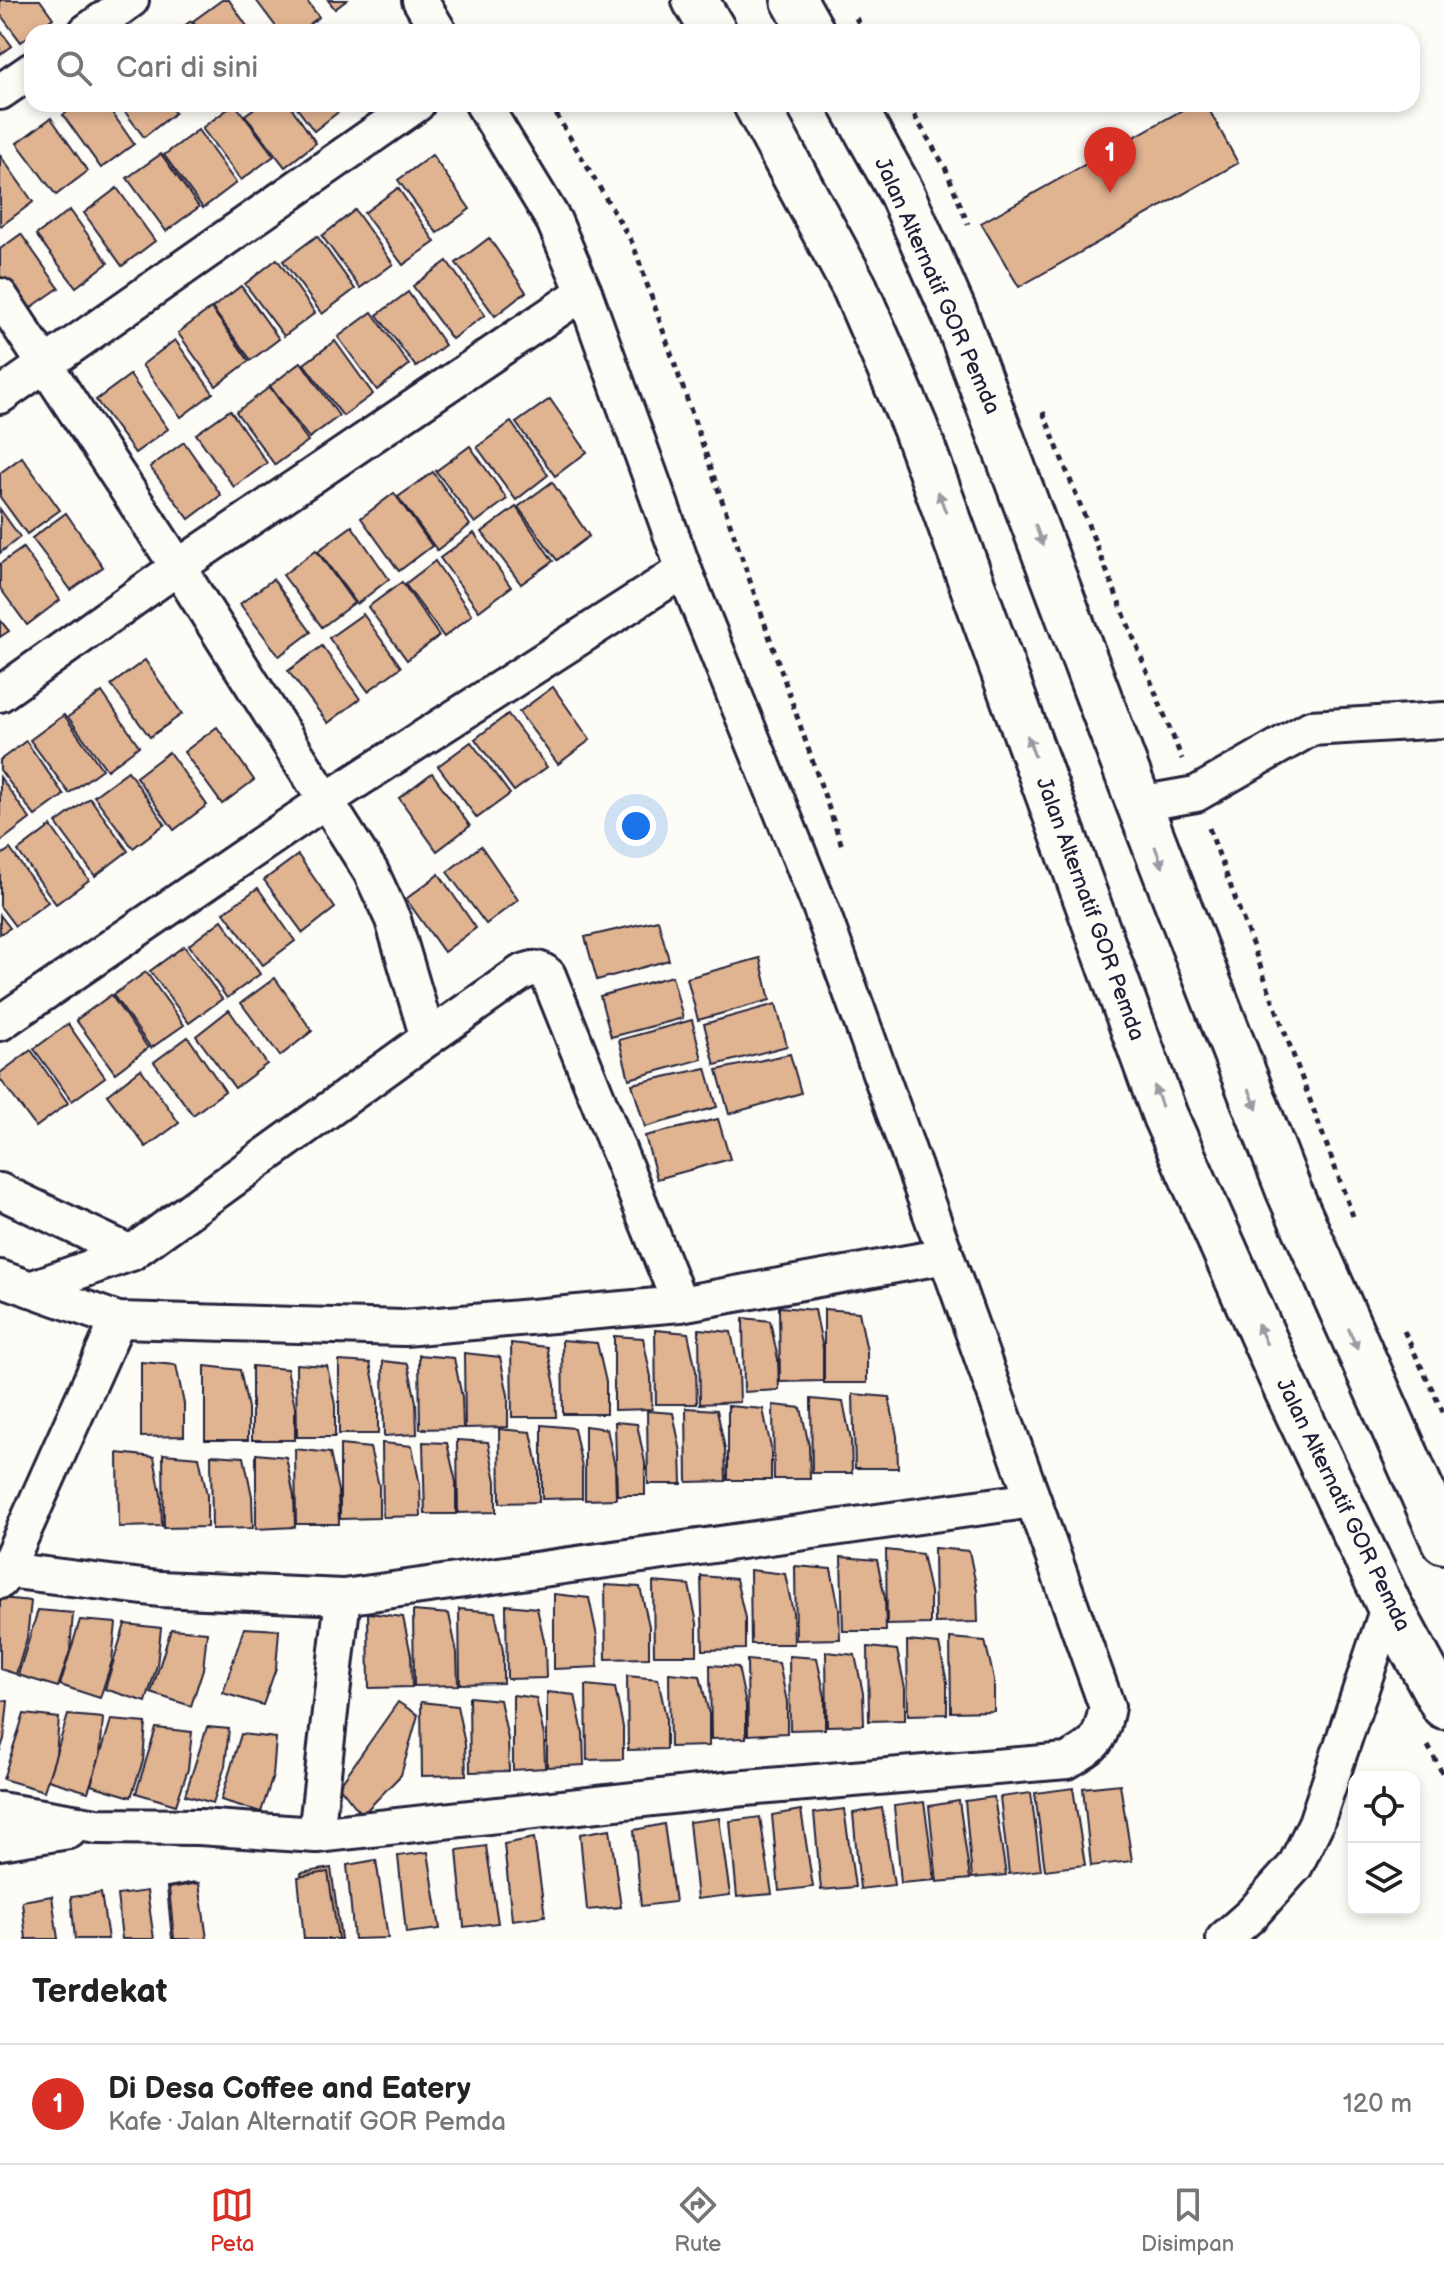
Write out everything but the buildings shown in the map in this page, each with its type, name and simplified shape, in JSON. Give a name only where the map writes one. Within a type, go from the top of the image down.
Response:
[{"type":"main road","points":[[695,0],[709,24]]},
{"type":"main road","points":[[794,0],[808,24]]},
{"type":"main road","name":"Jalan Alternatif GOR Pemda","points":[[760,112],[855,288],[915,427],[1165,1116],[1285,1386],[1389,1605],[1444,1706]]},
{"type":"main road","name":"Jalan Alternatif GOR Pemda","points":[[856,112],[901,192],[956,317],[1289,1191],[1444,1541]]},
{"type":"street","points":[[97,24],[131,0]]},
{"type":"street","points":[[420,0],[434,24]]},
{"type":"street","points":[[0,92],[24,76]]},
{"type":"street","points":[[0,396],[406,112]]},
{"type":"street","points":[[0,1810],[97,1826],[199,1827],[316,1835],[734,1789],[1067,1761],[1091,1747],[1102,1732],[1107,1707],[821,909],[684,570],[584,292],[554,221],[488,112]]},
{"type":"street","points":[[0,694],[178,567],[584,292]]},
{"type":"street","points":[[0,296],[178,567],[371,872],[393,920],[428,1038]]},
{"type":"street","points":[[0,1023],[325,801],[684,570]]},
{"type":"street","points":[[1139,804],[1196,794],[1311,728],[1444,720]]},
{"type":"street","points":[[15,1284],[131,1253],[428,1038],[534,967],[548,975],[680,1304]]},
{"type":"street","points":[[0,1191],[131,1253]]},
{"type":"street","points":[[15,1284],[118,1320],[404,1328],[680,1304],[946,1256]]},
{"type":"street","points":[[118,1320],[2,1573],[159,1589],[343,1597],[1033,1500]]},
{"type":"street","points":[[316,1835],[343,1597]]},
{"type":"street","points":[[1224,1939],[1251,1915],[1295,1866],[1316,1823],[1389,1605]]},
{"type":"street","points":[[0,1842],[97,1826]]},
{"type":"path","points":[[555,112],[633,244],[847,859]]},
{"type":"place","name":"Di Desa Coffee and Eatery","points":[[1110,193]]}]
